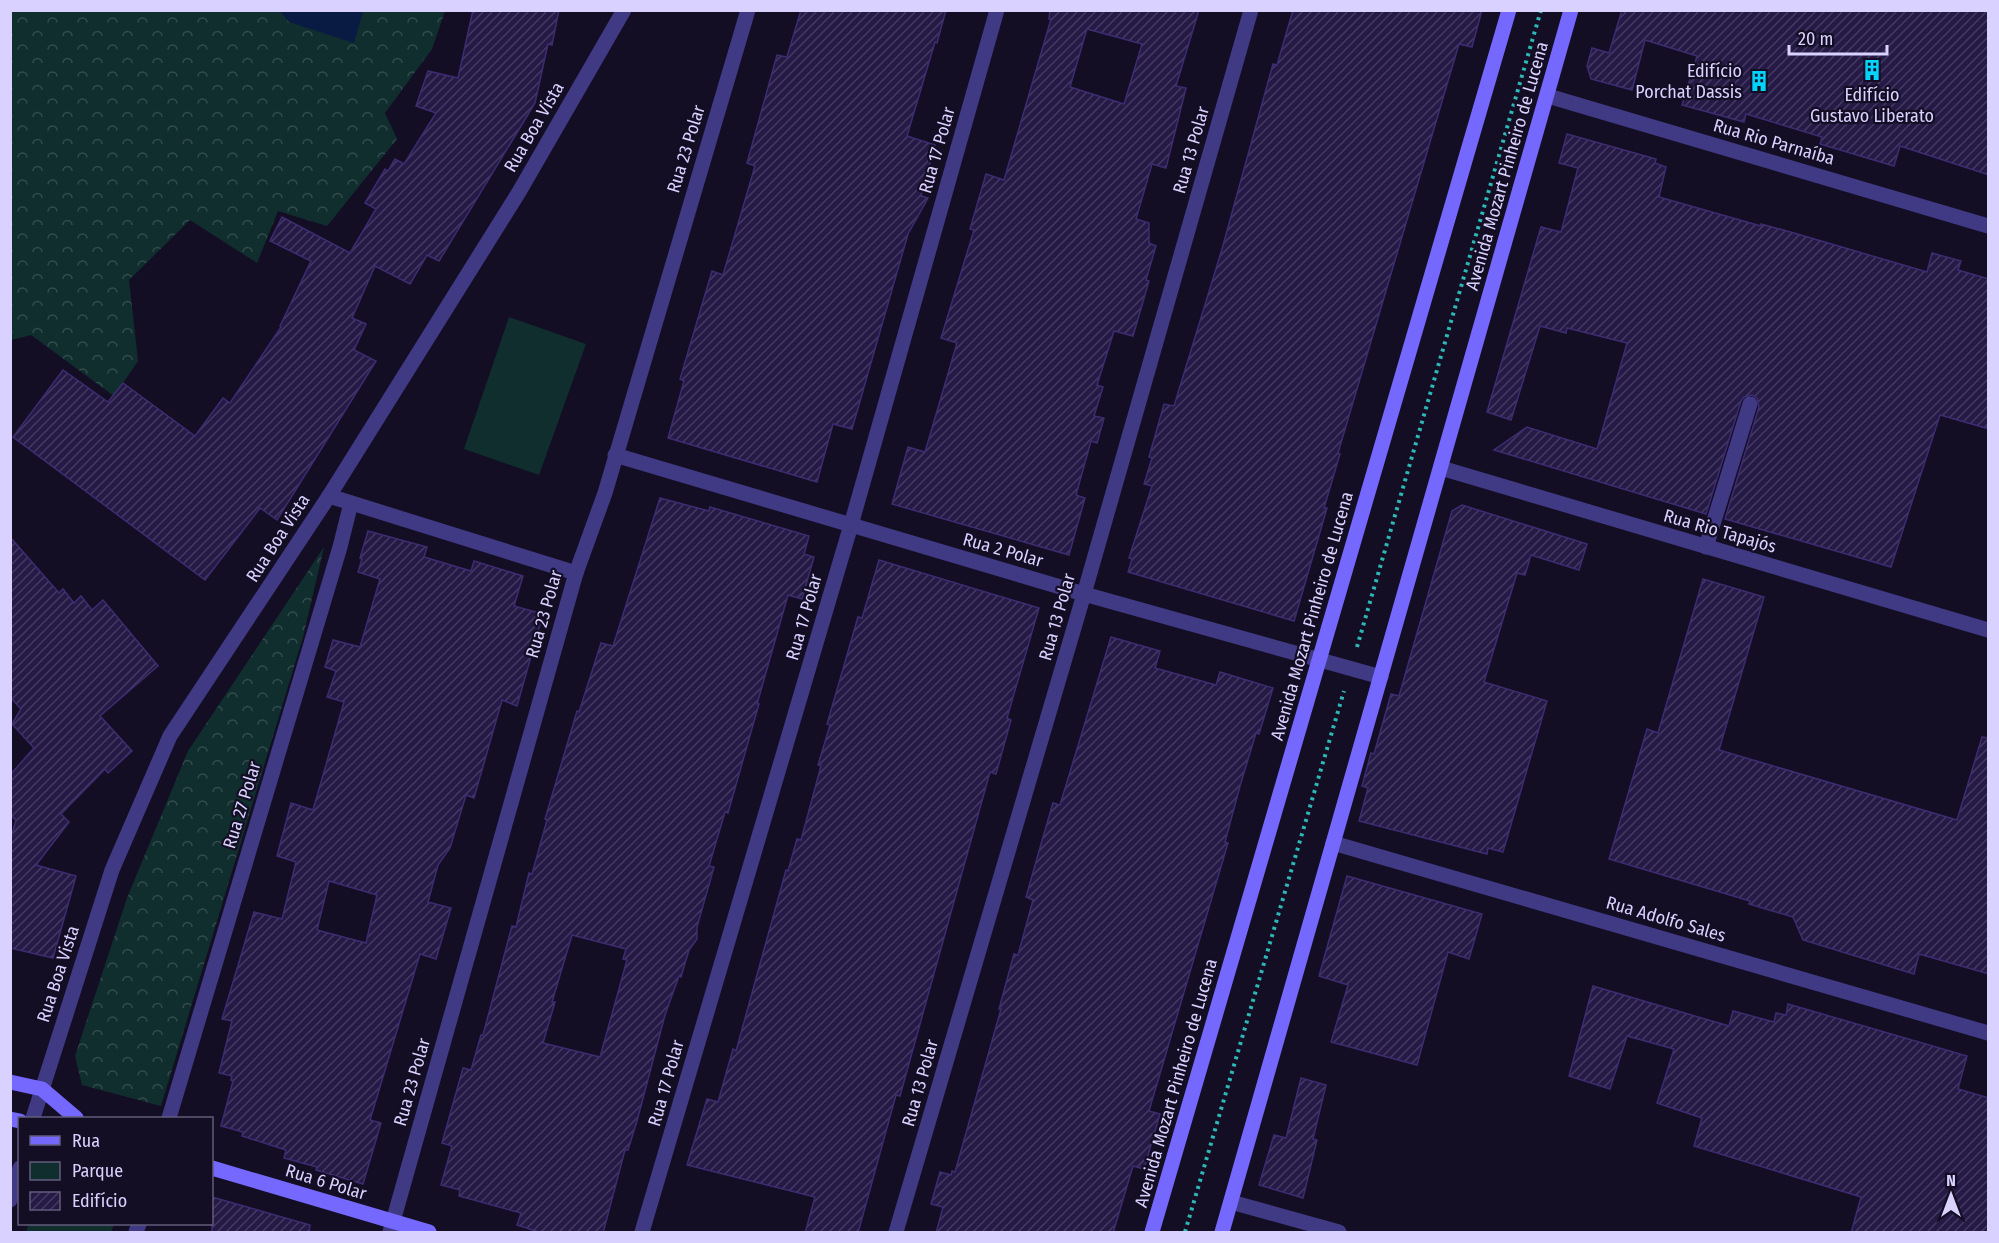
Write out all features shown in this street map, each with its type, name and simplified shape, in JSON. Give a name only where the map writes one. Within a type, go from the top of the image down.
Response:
[{"type":"main road","name":"Avenida Mozart Pinheiro de Lucena","points":[[1152,1233],[1509,10]]},
{"type":"main road","name":"Avenida Mozart Pinheiro de Lucena","points":[[1222,1233],[1571,10]]},
{"type":"main road","points":[[10,1082],[42,1089],[74,1117]]},
{"type":"main road","name":"Rua 6 Polar","points":[[213,1168],[392,1227],[429,1233]]},
{"type":"street","name":"Rua Boa Vista","points":[[34,1117],[112,870],[170,736],[329,496],[519,192],[624,10]]},
{"type":"street","name":"Rua 23 Polar","points":[[392,1227],[576,573],[605,493],[748,10]]},
{"type":"street","name":"Rua 17 Polar","points":[[642,1233],[851,525],[997,10]]},
{"type":"street","name":"Rua 13 Polar","points":[[896,1233],[1084,594],[1251,10]]},
{"type":"street","name":"Rua Rio Parnaíba","points":[[1548,96],[1989,226]]},
{"type":"street","points":[[1706,547],[1750,404]]},
{"type":"street","name":"Rua 2 Polar","points":[[615,455],[1084,594],[1382,677]]},
{"type":"street","name":"Rua Rio Tapajós","points":[[1441,468],[1989,630]]},
{"type":"street","points":[[329,496],[576,573]]},
{"type":"street","name":"Rua 27 Polar","points":[[170,1117],[351,503]]},
{"type":"street","name":"Rua Adolfo Sales","points":[[1333,843],[1989,1033]]},
{"type":"street","points":[[10,1200],[18,1174]]},
{"type":"street","points":[[1231,1202],[1339,1233]]},
{"type":"path","points":[[1185,1233],[1541,10]]},
{"type":"green space","points":[[10,11],[445,11],[432,49],[385,113],[397,139],[327,226],[278,211],[257,263],[190,220],[129,280],[138,361],[114,396],[31,335],[11,340]]},
{"type":"green space","points":[[509,317],[586,344],[539,475],[464,449]]},
{"type":"green space","points":[[324,547],[303,637],[161,1106],[82,1085],[75,1056],[127,898],[188,751]]},
{"type":"green space","points":[[29,1225],[114,1225],[111,1232],[26,1232]]},
{"type":"water","points":[[280,11],[363,11],[354,43],[289,22]]},
{"type":"building","points":[[473,10],[559,10],[552,45],[548,44],[535,103],[439,261],[427,255],[410,284],[375,266],[352,318],[366,324],[354,350],[376,361],[277,520],[260,508],[205,580],[13,437],[63,370],[108,402],[123,383],[195,436],[223,398],[230,403],[281,327],[311,261],[270,241],[282,217],[350,253],[376,209],[365,203],[385,169],[388,171],[395,159],[404,164],[436,113],[416,106],[428,71],[458,78]]},
{"type":"building","points":[[801,10],[946,10],[907,136],[935,145],[921,196],[928,198],[908,234],[852,429],[833,424],[817,482],[668,438],[684,381],[680,379],[712,271],[723,275],[755,166],[747,163],[777,55],[787,57]]},
{"type":"building","points":[[1050,10],[1199,10],[1176,86],[1186,88],[1166,168],[1152,164],[1136,219],[1149,223],[1149,243],[1156,246],[1146,280],[1149,281],[1133,336],[1114,331],[1097,385],[1103,387],[1094,416],[1104,418],[1097,443],[1091,441],[1076,495],[1085,498],[1069,555],[892,504],[908,447],[925,452],[957,343],[941,338],[974,230],[970,229],[986,174],[1004,180],[1051,19],[1049,19]],"holes":[[[1087,29],[1142,44],[1124,104],[1070,87]]]},
{"type":"building","points":[[1293,10],[1482,10],[1472,47],[1459,44],[1338,453],[1340,454],[1324,508],[1327,508],[1294,621],[1128,572],[1132,559],[1129,558],[1152,486],[1144,484],[1164,404],[1174,406],[1222,249],[1273,64],[1277,65]]},
{"type":"building","points":[[1622,10],[1989,10],[1989,175],[1900,146],[1894,166],[1820,144],[1822,137],[1746,114],[1744,122],[1682,105],[1697,56],[1645,40],[1632,90],[1591,79],[1587,66],[1592,48],[1609,53]]},
{"type":"building","points":[[1567,134],[1656,159],[1655,163],[1666,167],[1659,197],[1927,272],[1932,253],[1961,261],[1958,270],[1989,279],[1989,429],[1940,415],[1891,567],[1725,519],[1759,407],[1757,398],[1752,395],[1744,397],[1741,401],[1706,514],[1494,450],[1527,427],[1597,449],[1627,343],[1567,328],[1566,333],[1540,326],[1511,420],[1487,412],[1541,227],[1561,232],[1578,168],[1559,163]]},
{"type":"building","points":[[660,498],[709,511],[710,507],[809,536],[804,554],[814,557],[802,599],[788,595],[728,813],[725,812],[709,866],[714,867],[697,927],[697,939],[689,950],[681,977],[679,976],[665,1015],[637,1121],[628,1150],[625,1150],[603,1233],[542,1233],[517,1225],[521,1213],[459,1196],[460,1190],[441,1185],[452,1146],[442,1143],[463,1068],[471,1070],[481,1035],[483,1035],[512,926],[516,927],[529,873],[532,874],[547,820],[545,819],[577,711],[579,712],[601,643],[613,646]],"holes":[[[572,935],[626,949],[623,959],[627,960],[600,1057],[543,1043],[555,1002],[552,1002]]]},
{"type":"building","points":[[1462,505],[1587,544],[1579,570],[1531,555],[1525,575],[1517,573],[1484,682],[1547,701],[1503,852],[1488,848],[1487,854],[1359,821],[1368,788],[1362,786],[1371,753],[1374,754],[1391,694],[1399,696],[1452,511]]},
{"type":"building","points":[[368,531],[427,547],[424,557],[471,571],[474,561],[523,576],[514,606],[543,614],[517,706],[502,700],[474,798],[466,795],[450,848],[438,865],[428,902],[451,908],[436,959],[420,954],[370,1120],[381,1123],[363,1184],[284,1158],[286,1150],[242,1136],[243,1132],[221,1126],[233,1081],[232,1076],[219,1073],[232,1021],[222,1019],[254,912],[282,919],[296,862],[277,856],[291,803],[313,810],[344,702],[327,697],[336,671],[325,667],[333,640],[360,647],[380,579],[358,572],[362,559],[360,558]],"holes":[[[329,881],[377,895],[366,943],[317,930]]]},
{"type":"building","points":[[10,537],[59,593],[63,589],[74,603],[81,596],[92,610],[103,600],[158,666],[100,716],[132,751],[108,773],[105,769],[61,814],[69,822],[36,865],[76,876],[53,958],[10,948],[10,841],[16,820],[10,815],[10,775],[34,748],[12,724],[21,709],[10,697]]},
{"type":"building","points":[[879,560],[1039,608],[1007,718],[1011,720],[996,774],[990,772],[900,1096],[896,1095],[858,1233],[805,1233],[815,1197],[687,1165],[707,1099],[718,1102],[733,1049],[736,1051],[786,870],[788,871],[797,839],[801,840],[821,766],[818,765],[830,725],[827,724],[858,617],[862,618]]},
{"type":"building","points":[[1703,579],[1764,597],[1719,750],[1957,820],[1982,737],[1989,738],[1989,974],[1919,954],[1914,974],[1803,940],[1793,917],[1749,904],[1750,901],[1609,859],[1647,729],[1658,733]]},
{"type":"building","points":[[1111,637],[1160,651],[1155,668],[1216,685],[1220,672],[1273,688],[1240,786],[1225,842],[1228,843],[1149,1111],[1160,1114],[1144,1169],[1133,1166],[1113,1233],[936,1233],[943,1207],[931,1204],[940,1172],[951,1175],[952,1171],[955,1172],[1001,1009],[999,1009],[1014,954],[1018,955],[1033,900],[1026,897],[1041,844],[1053,803],[1060,805]]},
{"type":"building","points":[[1347,876],[1482,914],[1469,959],[1448,952],[1417,1065],[1331,1042],[1348,985],[1319,976]]},
{"type":"building","points":[[1593,986],[1729,1026],[1733,1011],[1774,1022],[1776,1013],[1786,1015],[1788,1004],[1967,1056],[1958,1089],[1989,1098],[1989,1233],[1851,1233],[1861,1197],[1694,1146],[1702,1118],[1657,1103],[1674,1049],[1627,1036],[1610,1089],[1569,1076]]},
{"type":"building","points":[[1301,1078],[1326,1085],[1313,1139],[1317,1140],[1303,1198],[1259,1185],[1274,1135],[1286,1138]]},
{"type":"building","points":[[213,1197],[310,1225],[309,1233],[212,1233]]},
{"type":"place","name":"Edifício Gustavo Liberato","points":[[1872,70]]},
{"type":"place","name":"Edifício Porchat Dassis","points":[[1759,81]]}]
